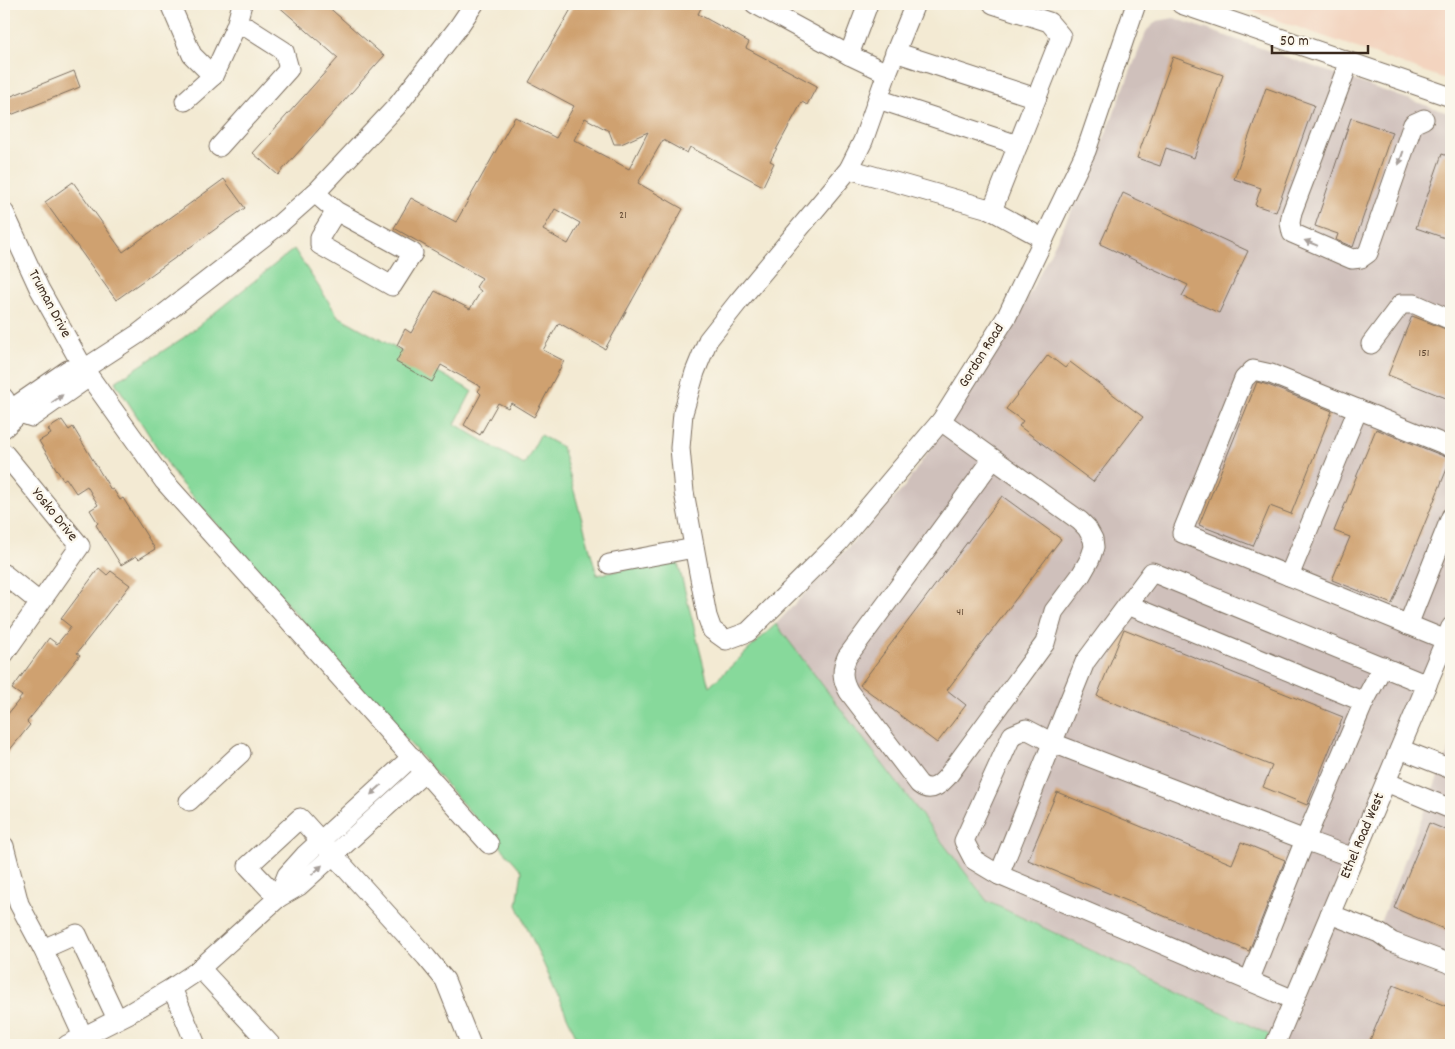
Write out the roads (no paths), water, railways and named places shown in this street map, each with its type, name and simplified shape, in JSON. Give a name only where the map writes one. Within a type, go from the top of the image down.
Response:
[{"type":"street","points":[[170,4],[192,55],[212,76]]},
{"type":"street","points":[[185,101],[212,76],[236,26],[242,4]]},
{"type":"street","points":[[4,398],[13,419],[32,417],[82,382],[84,369],[138,334],[275,228],[315,193],[397,106],[474,4]]},
{"type":"street","points":[[755,4],[849,55],[887,73]]},
{"type":"street","points":[[849,55],[868,4]]},
{"type":"street","points":[[609,564],[694,548],[684,492],[680,448],[683,413],[695,372],[708,340],[849,169],[863,141],[887,73],[915,4]]},
{"type":"street","points":[[989,209],[995,203],[1061,36],[1049,22],[994,4]]},
{"type":"street","name":"Gordon Road","points":[[694,548],[706,616],[712,630],[726,640],[748,632],[838,543],[941,422],[1007,316],[1086,151],[1136,4]]},
{"type":"street","points":[[1181,4],[1451,97]]},
{"type":"street","points":[[219,147],[289,69],[284,50],[248,28],[236,26]]},
{"type":"street","points":[[895,52],[1036,98]]},
{"type":"street","points":[[1349,62],[1292,212],[1290,223],[1292,233],[1352,260],[1361,258],[1368,253],[1413,124],[1424,119]]},
{"type":"street","points":[[878,99],[1018,145]]},
{"type":"street","points":[[849,169],[989,209],[1044,239]]},
{"type":"street","points":[[315,193],[336,211],[413,253],[392,286],[320,245],[320,237],[336,211]]},
{"type":"street","name":"Truman Drive","points":[[4,212],[8,234],[84,369],[164,481],[489,844]]},
{"type":"street","points":[[1372,344],[1402,304],[1415,304],[1451,320]]},
{"type":"street","points":[[1448,634],[1408,625],[1182,534],[1244,378],[1253,370],[1271,374],[1451,447]]},
{"type":"street","points":[[1289,576],[1358,410]]},
{"type":"street","points":[[941,422],[993,459],[1080,521],[1090,534],[1094,547],[1081,575],[1054,611],[1045,643],[946,777],[939,785],[931,789],[924,788],[849,692],[844,682],[844,664],[847,657],[993,459]]},
{"type":"street","name":"Yosko Drive","points":[[4,453],[80,546],[4,654]]},
{"type":"street","points":[[1408,625],[1451,517]]},
{"type":"street","points":[[999,875],[1085,662],[1152,572],[1427,685]]},
{"type":"street","points":[[4,574],[39,602]]},
{"type":"street","points":[[1128,605],[1364,702]]},
{"type":"street","name":"Ethel Road West","points":[[1275,1045],[1448,634]]},
{"type":"street","points":[[1249,981],[1305,840],[1364,702],[1383,666]]},
{"type":"street","points":[[1294,1000],[999,875],[974,860],[964,841],[1012,735],[1026,729],[1053,743],[1354,858]]},
{"type":"street","points":[[1400,749],[1451,769]]},
{"type":"street","points":[[189,801],[241,753]]},
{"type":"street","points":[[278,898],[287,875],[305,855],[412,758]]},
{"type":"street","points":[[4,846],[12,908],[43,949],[79,1043],[172,988],[200,968],[278,898],[299,886],[424,772]]},
{"type":"street","points":[[1386,782],[1451,808]]},
{"type":"street","points":[[278,898],[248,866],[300,818],[445,980],[471,1045]]},
{"type":"street","points":[[1330,914],[1379,933],[1392,942],[1451,964]]},
{"type":"street","points":[[43,949],[77,934],[117,1019]]},
{"type":"street","points":[[200,968],[271,1045]]},
{"type":"street","points":[[172,988],[196,1045]]}]
